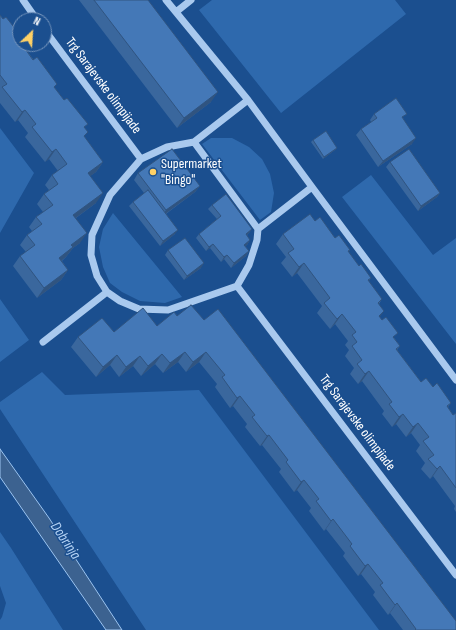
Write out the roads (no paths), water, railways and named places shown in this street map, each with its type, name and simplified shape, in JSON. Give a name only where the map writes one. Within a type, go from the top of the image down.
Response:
[{"type":"street","points":[[22,0],[31,12]]},
{"type":"street","points":[[166,0],[248,100],[456,380]]},
{"type":"street","points":[[176,12],[191,0]]},
{"type":"street","name":"Trg Sarajevske olimpijade","points":[[52,40],[141,159]]},
{"type":"street","points":[[194,142],[258,229],[257,240],[249,265],[237,286],[168,310],[139,309],[120,301],[107,292],[97,276],[91,255],[92,236],[110,195],[141,159],[167,146],[194,142],[248,100]]},
{"type":"street","points":[[258,229],[312,187]]},
{"type":"street","name":"Trg Sarajevske olimpijade","points":[[237,286],[456,575]]},
{"type":"street","points":[[43,342],[107,292]]},
{"type":"place","name":"Supermarket \"Bingo\"","points":[[153,172]]},
{"type":"water label","name":"Dobrinja","points":[[65,541]]}]
